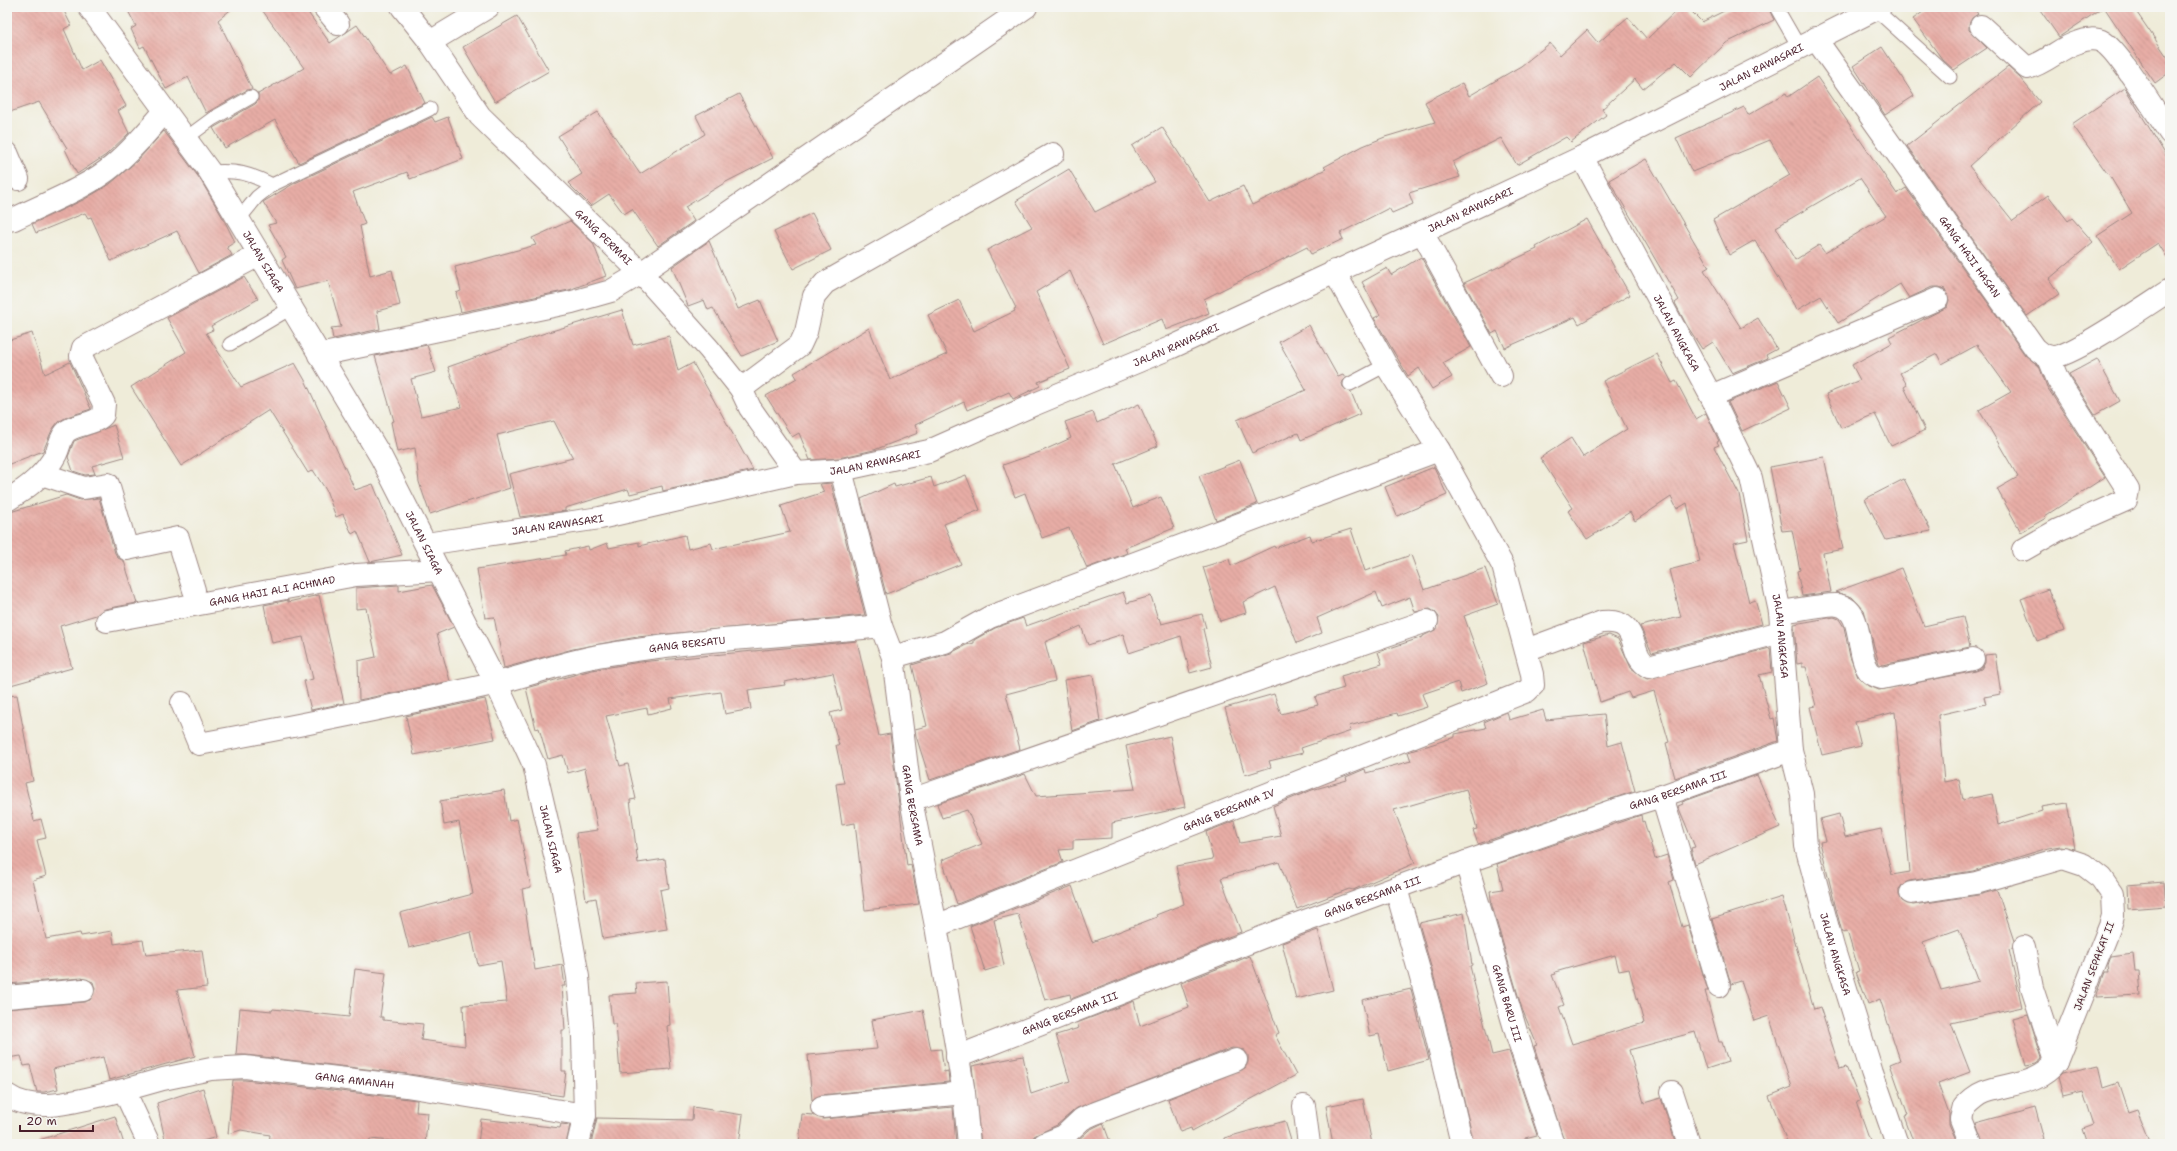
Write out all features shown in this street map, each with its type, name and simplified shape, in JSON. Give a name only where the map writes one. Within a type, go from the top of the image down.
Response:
[{"type":"street","name":"JALAN SIAGA","points":[[89,7],[210,172],[240,219],[259,255],[381,457],[496,683],[534,765],[562,885],[578,977],[583,1038],[585,1115],[578,1144]]},
{"type":"street","points":[[324,7],[338,24]]},
{"type":"street","name":"GANG PERMAI","points":[[402,7],[430,42],[480,116],[641,273],[704,342],[741,389],[750,408],[796,473]]},
{"type":"street","points":[[430,42],[488,7]]},
{"type":"street","points":[[319,355],[572,302],[611,291],[641,273],[1026,7]]},
{"type":"street","name":"JALAN RAWASARI","points":[[426,544],[600,518],[796,473],[841,470],[930,451],[1033,405],[1170,348],[1422,232],[1582,157],[1878,8]]},
{"type":"street","points":[[1981,26],[2028,68],[2039,65],[2078,42],[2087,40],[2103,42],[2116,54],[2170,133]]},
{"type":"street","name":"GANG HAJI HASAN","points":[[1807,43],[2035,348],[2048,356]]},
{"type":"street","points":[[7,220],[14,219],[80,186],[114,166],[137,144],[165,111]]},
{"type":"street","points":[[7,153],[18,179]]},
{"type":"street","points":[[741,389],[800,345],[806,332],[814,296],[824,283],[1054,154]]},
{"type":"street","name":"JALAN ANGKASA","points":[[1582,157],[1711,396],[1751,478],[1780,622],[1791,750],[1802,794],[1806,846],[1834,947],[1897,1144]]},
{"type":"street","points":[[1422,232],[1501,376]]},
{"type":"street","points":[[7,500],[25,490],[42,474],[56,453],[62,437],[67,431],[99,420],[103,415],[104,404],[81,356],[83,348],[259,255]]},
{"type":"street","points":[[1334,272],[1386,365],[1439,450],[1503,566],[1526,650],[1602,622],[1614,621],[1628,628],[1633,637],[1642,663],[1649,667],[1780,622],[1838,605],[1848,610],[1856,620],[1863,659],[1870,672],[1882,678],[1973,659]]},
{"type":"street","points":[[2048,356],[2053,357],[2062,355],[2074,349],[2170,290]]},
{"type":"street","points":[[1711,396],[1937,299]]},
{"type":"street","points":[[2023,550],[2058,530],[2126,500],[2128,490],[2058,380],[2048,356]]},
{"type":"street","points":[[893,657],[945,642],[990,617],[1439,450]]},
{"type":"street","name":"GANG BERSAMA","points":[[841,470],[881,626],[893,657],[911,800],[936,926],[964,1093],[969,1144]]},
{"type":"street","points":[[42,474],[84,488],[108,484],[127,549],[178,538],[194,590]]},
{"type":"street","name":"GANG HAJI ALI ACHMAD","points":[[107,621],[356,575],[439,570]]},
{"type":"street","points":[[911,800],[1427,621]]},
{"type":"street","name":"GANG BERSATU","points":[[182,703],[199,744],[308,724],[496,683],[602,655],[683,643],[804,634],[881,626]]},
{"type":"street","name":"GANG BERSAMA IV","points":[[936,926],[1528,690],[1533,685],[1526,650]]},
{"type":"street","name":"GANG BERSAMA III","points":[[957,1057],[1279,931],[1466,862],[1612,811],[1662,796],[1791,750]]},
{"type":"street","points":[[1662,796],[1719,986]]},
{"type":"street","name":"JALAN SEPAKAT II","points":[[1911,893],[1976,883],[2063,858],[2084,865],[2101,878],[2112,894],[2112,916],[2110,926],[2056,1061],[2052,1068],[2039,1077],[1983,1093],[1964,1107],[1961,1119],[1971,1144]]},
{"type":"street","name":"GANG BARU III","points":[[1466,862],[1515,1028],[1552,1144]]},
{"type":"street","points":[[1396,888],[1432,1017],[1462,1144]]},
{"type":"street","points":[[2024,947],[2032,988],[2056,1061]]},
{"type":"street","points":[[7,997],[83,990]]},
{"type":"street","points":[[1044,1144],[1064,1136],[1082,1119],[1093,1114],[1236,1060]]},
{"type":"street","name":"GANG AMANAH","points":[[7,1095],[29,1105],[47,1106],[124,1090],[163,1079],[211,1069],[245,1067],[406,1086],[585,1115]]},
{"type":"street","points":[[124,1090],[149,1144]]},
{"type":"street","points":[[1672,1092],[1689,1144]]},
{"type":"street","points":[[822,1107],[964,1093]]},
{"type":"street","points":[[1304,1106],[1310,1144]]},
{"type":"lane","points":[[1776,7],[1807,43]]},
{"type":"lane","points":[[1878,8],[1950,77]]},
{"type":"lane","points":[[185,139],[212,119],[251,97]]},
{"type":"lane","points":[[240,219],[257,197],[272,185],[430,109]]},
{"type":"lane","points":[[210,172],[230,170],[251,174],[272,185]]},
{"type":"lane","points":[[230,344],[291,308]]},
{"type":"lane","points":[[1350,384],[1386,365]]},
{"type":"building","points":[[17,7],[62,7],[71,25],[64,29],[82,70],[100,60],[126,106],[118,111],[129,133],[106,155],[77,174],[65,149],[67,148],[39,102],[7,113],[7,12]]},
{"type":"building","points":[[126,7],[234,7],[218,20],[252,89],[247,90],[206,113],[188,77],[166,89],[144,46],[140,48],[131,29],[136,26]]},
{"type":"building","points":[[260,7],[304,7],[330,43],[357,25],[390,75],[407,66],[425,103],[299,163],[275,120],[225,148],[213,128],[255,104],[258,101],[258,94],[304,68]]},
{"type":"building","points":[[1680,7],[1687,7],[1702,22],[1732,7],[1768,7],[1774,20],[1726,43],[1691,77],[1676,62],[1643,89],[1635,79],[1602,109],[1606,115],[1571,142],[1566,137],[1517,165],[1501,138],[1453,162],[1460,177],[1409,193],[1413,204],[1392,213],[1389,208],[1340,233],[1343,239],[1311,254],[1307,247],[1204,299],[1209,313],[1166,330],[1162,319],[1103,344],[1070,271],[1036,292],[1070,369],[1038,382],[1040,386],[1013,399],[1009,392],[967,410],[964,402],[915,425],[918,433],[874,450],[839,458],[810,460],[799,433],[792,437],[766,396],[797,378],[794,373],[869,328],[890,380],[947,354],[928,315],[959,300],[974,331],[1015,311],[1014,309],[1016,308],[987,250],[1032,227],[1016,201],[1069,169],[1095,212],[1155,182],[1132,146],[1162,127],[1210,202],[1243,186],[1252,205],[1326,169],[1324,167],[1363,146],[1385,137],[1435,122],[1425,102],[1462,83],[1469,96],[1521,66],[1550,43],[1560,55],[1587,30],[1598,43],[1628,17],[1647,39]]},
{"type":"building","points":[[1930,7],[1973,7],[1978,14],[1972,18],[1969,24],[1969,30],[1987,48],[1954,70],[1942,59],[1913,19]]},
{"type":"building","points":[[2038,7],[2104,7],[2059,37]]},
{"type":"building","points":[[2104,7],[2133,7],[2170,61],[2170,72],[2155,83]]},
{"type":"building","points":[[517,16],[549,71],[495,102],[463,47]]},
{"type":"building","points":[[1882,47],[1914,96],[1885,115],[1853,66]]},
{"type":"building","points":[[2008,67],[2020,78],[2040,102],[1969,166],[2013,221],[2048,195],[2068,221],[2072,218],[2093,242],[2049,279],[2059,294],[2027,316],[1907,146]]},
{"type":"building","points":[[1817,77],[1897,194],[1906,188],[2025,355],[2039,366],[2047,387],[2105,477],[2045,516],[2046,518],[2021,532],[1997,489],[2018,477],[1979,410],[2011,392],[1977,345],[1942,364],[1937,354],[1900,373],[1907,385],[1904,387],[1925,430],[1891,446],[1875,414],[1841,428],[1826,394],[1860,380],[1852,365],[1892,343],[1889,337],[1947,307],[1949,300],[1945,289],[1939,287],[1932,287],[1909,298],[1900,284],[1838,323],[1821,296],[1797,310],[1755,240],[1729,255],[1713,220],[1790,175],[1770,140],[1692,172],[1676,138],[1744,107],[1748,115],[1786,93],[1788,97]],"holes":[[[1860,178],[1886,216],[1825,253],[1819,245],[1795,260],[1776,227]]]},
{"type":"building","points":[[2125,88],[2170,162],[2170,262],[2158,243],[2119,269],[2097,236],[2132,213],[2108,173],[2072,124]]},
{"type":"building","points":[[739,94],[773,158],[726,182],[685,207],[694,221],[658,246],[632,209],[624,214],[609,194],[591,206],[568,183],[582,174],[558,136],[598,112],[640,174],[705,134],[696,116]]},
{"type":"building","points":[[432,117],[435,122],[448,117],[463,159],[410,179],[407,172],[353,192],[365,224],[360,226],[370,276],[392,270],[400,305],[377,311],[380,329],[333,339],[331,328],[341,327],[328,281],[295,289],[282,260],[286,257],[268,225],[276,223],[263,202],[293,184]]},
{"type":"building","points":[[164,131],[200,179],[223,218],[235,242],[227,247],[232,255],[199,273],[177,231],[111,261],[91,217],[88,218],[85,213],[36,233],[32,224],[85,199],[110,184],[137,161]]},
{"type":"building","points":[[1646,159],[1709,267],[1704,270],[1741,328],[1758,318],[1777,349],[1766,355],[1768,358],[1732,373],[1713,342],[1702,349],[1686,324],[1675,303],[1679,300],[1609,180]]},
{"type":"building","points":[[812,213],[831,250],[793,269],[774,232]]},
{"type":"building","points":[[1587,219],[1630,295],[1579,324],[1575,317],[1505,348],[1497,331],[1492,334],[1464,283],[1537,249],[1536,247]]},
{"type":"building","points":[[570,221],[593,243],[606,276],[569,290],[461,312],[456,293],[461,291],[455,267],[536,245],[532,238]]},
{"type":"building","points":[[709,241],[738,309],[760,300],[778,341],[742,356],[713,308],[708,310],[704,300],[688,306],[672,267]]},
{"type":"building","points":[[1421,257],[1471,347],[1443,363],[1452,377],[1432,389],[1419,368],[1408,376],[1374,318],[1380,315],[1362,282],[1387,268],[1391,275]]},
{"type":"building","points":[[244,277],[258,299],[211,326],[213,330],[206,333],[241,387],[295,363],[306,382],[355,490],[373,484],[402,555],[370,562],[357,531],[352,534],[343,514],[336,517],[326,490],[313,470],[308,473],[269,410],[181,466],[131,387],[186,352],[167,318]]},
{"type":"building","points":[[622,310],[633,345],[669,336],[678,371],[693,363],[753,470],[663,491],[662,486],[630,494],[628,489],[565,508],[565,511],[520,517],[509,474],[573,458],[554,421],[497,435],[510,488],[430,514],[419,482],[415,448],[397,452],[391,422],[394,421],[375,356],[427,345],[436,372],[411,379],[421,416],[462,407],[448,367],[545,333]]},
{"type":"building","points":[[1309,325],[1338,377],[1343,375],[1345,378],[1342,383],[1343,387],[1351,392],[1360,414],[1301,440],[1298,433],[1252,453],[1237,420],[1306,390],[1279,342]]},
{"type":"building","points":[[32,333],[45,374],[70,362],[91,409],[67,417],[58,422],[52,430],[43,451],[7,465],[7,341]]},
{"type":"building","points":[[1657,354],[1672,383],[1676,381],[1696,419],[1706,413],[1719,441],[1717,442],[1719,445],[1714,447],[1739,494],[1748,540],[1734,543],[1749,602],[1755,600],[1762,624],[1652,653],[1640,626],[1681,617],[1669,570],[1700,562],[1687,503],[1677,509],[1671,497],[1635,521],[1630,512],[1587,539],[1568,511],[1573,508],[1540,458],[1571,438],[1583,457],[1627,429],[1603,381]]},
{"type":"building","points":[[2097,359],[2120,401],[2095,415],[2069,374]]},
{"type":"building","points":[[1778,381],[1791,408],[1742,431],[1728,402]]},
{"type":"building","points":[[1139,404],[1158,446],[1115,464],[1133,508],[1161,497],[1174,528],[1125,548],[1127,553],[1087,568],[1069,528],[1042,538],[1025,493],[1015,497],[1003,465],[1040,452],[1071,438],[1065,422],[1093,412],[1097,423]]},
{"type":"building","points":[[114,425],[124,457],[92,466],[95,474],[85,475],[73,471],[68,457],[74,441]]},
{"type":"building","points":[[1824,457],[1843,549],[1823,553],[1831,592],[1802,596],[1797,571],[1800,570],[1792,530],[1782,531],[1770,467]]},
{"type":"building","points":[[1240,460],[1257,504],[1216,520],[1199,476]]},
{"type":"building","points":[[1434,467],[1447,495],[1397,516],[1385,487]]},
{"type":"building","points":[[966,475],[980,510],[944,524],[961,564],[886,594],[861,499],[894,484],[895,487],[931,477],[934,487]]},
{"type":"building","points":[[1904,479],[1931,531],[1886,540],[1865,499]]},
{"type":"building","points":[[831,483],[865,615],[637,637],[573,649],[504,668],[494,617],[485,618],[477,569],[566,555],[565,551],[588,546],[589,550],[607,543],[609,548],[639,542],[639,546],[685,535],[688,549],[711,543],[713,549],[790,532],[781,506],[824,492],[820,484]]},
{"type":"building","points":[[66,495],[80,500],[99,498],[115,553],[118,558],[124,561],[137,603],[105,609],[96,615],[60,626],[72,668],[7,686],[7,513]]},
{"type":"building","points":[[1351,529],[1365,571],[1411,555],[1424,590],[1485,568],[1498,604],[1464,616],[1488,683],[1461,693],[1458,682],[1422,694],[1427,707],[1398,716],[1397,713],[1349,726],[1351,731],[1301,748],[1303,753],[1269,761],[1271,767],[1245,775],[1225,708],[1274,694],[1281,714],[1318,705],[1315,697],[1344,688],[1341,676],[1382,664],[1378,652],[1423,637],[1437,629],[1439,617],[1430,609],[1415,612],[1410,597],[1382,608],[1376,592],[1317,618],[1322,633],[1297,643],[1275,587],[1243,602],[1246,613],[1220,621],[1203,567],[1229,559],[1231,566],[1274,546],[1275,548],[1310,535],[1312,541]]},
{"type":"building","points":[[1901,568],[1924,626],[1963,617],[1970,647],[1882,665],[1879,664],[1864,610],[1852,597],[1835,592]]},
{"type":"building","points":[[399,585],[399,591],[432,585],[454,627],[437,634],[450,681],[359,700],[358,661],[376,657],[366,608],[356,609],[356,588]]},
{"type":"building","points":[[2048,589],[2064,631],[2037,641],[2021,599]]},
{"type":"building","points":[[1123,592],[1127,603],[1151,596],[1161,624],[1202,614],[1206,628],[1203,629],[1212,667],[1190,673],[1181,636],[1129,653],[1123,634],[1088,645],[1081,626],[1045,642],[1055,681],[1006,694],[1020,749],[930,780],[916,736],[915,729],[927,726],[912,665],[951,653],[966,645],[974,643],[974,640],[995,628],[1023,618],[1026,626]]},
{"type":"building","points":[[319,595],[344,703],[311,710],[304,681],[313,679],[303,637],[272,643],[264,605],[288,600],[288,602]]},
{"type":"building","points":[[1834,617],[1839,619],[1844,627],[1850,657],[1858,677],[1867,685],[1879,690],[1976,671],[1981,669],[1985,663],[1985,655],[1995,654],[2001,694],[1984,697],[1986,704],[1938,715],[1944,782],[1959,779],[1963,800],[1992,794],[1998,825],[2042,811],[2041,807],[2067,803],[2075,849],[2060,846],[2048,848],[1973,871],[1909,881],[1903,884],[1899,889],[1899,895],[1902,901],[1913,905],[1978,895],[1997,890],[2014,941],[2012,949],[2009,950],[2022,1007],[1951,1023],[1970,1072],[1938,1084],[1949,1114],[1949,1124],[1958,1144],[1914,1144],[1904,1116],[1908,1115],[1890,1064],[1900,1060],[1880,999],[1868,1004],[1856,972],[1859,971],[1847,931],[1842,932],[1820,842],[1826,841],[1820,819],[1839,814],[1845,837],[1881,829],[1892,875],[1910,872],[1895,712],[1855,722],[1861,746],[1822,755],[1810,707],[1816,706],[1806,667],[1802,667],[1802,663],[1797,664],[1794,624]],"holes":[[[1959,929],[1979,981],[1941,990],[1923,942]]]},
{"type":"building","points":[[1609,635],[1618,639],[1631,668],[1647,679],[1770,648],[1772,672],[1759,675],[1771,719],[1774,718],[1778,741],[1675,778],[1666,743],[1669,742],[1654,691],[1631,698],[1628,692],[1600,702],[1584,642]]},
{"type":"building","points":[[857,641],[879,736],[890,734],[907,866],[911,865],[919,904],[865,910],[855,823],[842,825],[836,784],[844,783],[836,745],[839,745],[830,713],[842,710],[833,673],[784,682],[785,685],[748,690],[751,709],[725,714],[721,692],[670,699],[672,708],[648,714],[647,708],[606,716],[620,766],[628,764],[636,799],[630,800],[638,863],[665,859],[669,888],[660,890],[667,929],[603,939],[596,898],[586,900],[576,833],[598,830],[585,768],[568,773],[563,755],[548,759],[539,728],[536,729],[526,688],[592,670],[640,662]]},
{"type":"building","points":[[1093,675],[1100,721],[1072,731],[1064,680]]},
{"type":"building","points":[[17,695],[33,781],[25,783],[34,821],[41,819],[46,838],[37,840],[46,876],[33,880],[46,939],[80,933],[81,936],[112,931],[114,944],[143,940],[146,955],[202,950],[207,987],[177,990],[195,1056],[109,1080],[103,1057],[53,1069],[58,1089],[44,1092],[37,1092],[30,1065],[24,1066],[21,1056],[7,1058],[7,1009],[84,1002],[90,1000],[95,989],[93,982],[82,978],[7,984],[7,696]]},
{"type":"building","points":[[485,699],[495,739],[414,755],[406,716]]},
{"type":"building","points":[[1543,710],[1546,720],[1604,714],[1608,746],[1622,742],[1635,791],[1478,844],[1473,830],[1477,829],[1466,789],[1394,810],[1415,863],[1353,890],[1349,889],[1297,909],[1279,862],[1221,878],[1241,932],[1071,999],[1070,994],[1045,1000],[1018,914],[994,920],[1004,965],[985,971],[970,926],[1072,886],[1092,942],[1157,917],[1156,915],[1184,904],[1176,866],[1213,859],[1206,832],[1234,821],[1240,843],[1281,836],[1273,806],[1312,790],[1347,780],[1346,777],[1365,769],[1366,773],[1411,761],[1408,752],[1455,737],[1455,734],[1486,728],[1484,722],[1507,712],[1509,720]]},
{"type":"building","points":[[1170,736],[1185,807],[1112,823],[1112,838],[1073,840],[1073,849],[1059,850],[1063,862],[957,904],[942,860],[982,844],[967,810],[942,818],[937,804],[1025,774],[1036,796],[1135,789],[1126,746]]},
{"type":"building","points":[[1757,775],[1780,827],[1695,864],[1691,848],[1695,847],[1678,806],[1683,804],[1682,802]]},
{"type":"building","points":[[504,790],[509,821],[517,819],[531,887],[522,889],[535,970],[562,965],[565,986],[562,986],[565,1030],[562,1030],[562,1071],[566,1071],[563,1096],[408,1074],[236,1055],[240,1008],[272,1011],[273,1009],[349,1017],[355,969],[386,973],[380,1017],[383,1017],[383,1020],[423,1024],[421,1040],[465,1046],[463,1005],[507,1002],[501,961],[478,965],[471,932],[409,948],[400,913],[473,894],[459,822],[444,825],[440,801]]},
{"type":"building","points":[[1641,815],[1655,859],[1667,855],[1674,880],[1669,882],[1682,927],[1688,925],[1708,991],[1705,991],[1719,1042],[1722,1042],[1728,1062],[1706,1069],[1695,1032],[1629,1050],[1644,1103],[1661,1098],[1676,1144],[1565,1144],[1534,1046],[1537,1045],[1522,1009],[1492,906],[1490,891],[1503,889],[1497,864]],"holes":[[[1615,955],[1619,971],[1629,969],[1644,1023],[1572,1044],[1559,1007],[1564,1005],[1552,975],[1556,974],[1555,972]]]},
{"type":"building","points":[[2164,882],[2166,906],[2128,909],[2127,885]]},
{"type":"building","points":[[1782,897],[1814,1009],[1820,1007],[1840,1069],[1846,1067],[1860,1101],[1856,1102],[1871,1144],[1788,1144],[1769,1096],[1792,1087],[1769,1016],[1754,1021],[1741,981],[1731,984],[1712,919]]},
{"type":"building","points":[[1464,913],[1472,965],[1470,966],[1492,1055],[1509,1051],[1537,1135],[1525,1138],[1526,1144],[1474,1144],[1444,1014],[1419,923]]},
{"type":"building","points":[[1318,930],[1333,990],[1296,999],[1282,943]]},
{"type":"building","points":[[2133,953],[2135,971],[2139,971],[2141,995],[2096,997],[2105,972],[2109,972],[2108,965],[2111,956]]},
{"type":"building","points":[[1250,956],[1279,1033],[1275,1035],[1296,1075],[1192,1131],[1191,1128],[1180,1132],[1168,1099],[1245,1068],[1248,1062],[1248,1055],[1244,1050],[1232,1048],[1077,1108],[1057,1125],[1034,1136],[1032,1144],[981,1144],[972,1066],[1023,1056],[1031,1094],[1070,1081],[1056,1035],[1079,1028],[1077,1023],[1134,1001],[1140,1026],[1189,1007],[1181,983]]},
{"type":"building","points":[[667,981],[670,1025],[667,1026],[671,1069],[620,1073],[616,1024],[612,1024],[609,995],[637,993],[636,983]]},
{"type":"building","points":[[1411,989],[1429,1060],[1388,1071],[1379,1034],[1370,1036],[1362,1000]]},
{"type":"building","points":[[923,1010],[931,1050],[941,1049],[944,1072],[948,1071],[949,1082],[821,1095],[812,1100],[808,1055],[877,1049],[872,1020]]},
{"type":"building","points":[[2028,1014],[2042,1058],[2036,1063],[2026,1065],[2013,1018]]},
{"type":"building","points":[[2098,1065],[2103,1087],[2118,1082],[2128,1112],[2137,1109],[2151,1144],[2088,1144],[2083,1129],[2094,1125],[2083,1091],[2063,1096],[2058,1077],[2062,1073]]},
{"type":"building","points":[[233,1080],[245,1080],[417,1100],[416,1112],[428,1113],[425,1144],[370,1139],[369,1144],[269,1144],[270,1135],[241,1130],[228,1134]]},
{"type":"building","points":[[203,1088],[216,1137],[194,1144],[166,1144],[157,1103]]},
{"type":"building","points":[[1363,1099],[1372,1144],[1333,1144],[1326,1106]]},
{"type":"building","points":[[693,1107],[743,1115],[739,1144],[591,1144],[597,1118],[692,1120]]},
{"type":"building","points":[[953,1107],[956,1144],[799,1144],[802,1114],[813,1115],[823,1119]]},
{"type":"building","points":[[2035,1107],[2044,1140],[2032,1144],[1983,1144],[1976,1123]]},
{"type":"building","points":[[115,1116],[124,1144],[40,1144],[39,1140]]},
{"type":"building","points":[[481,1119],[560,1128],[561,1124],[570,1125],[566,1144],[478,1144]]},
{"type":"building","points":[[1285,1121],[1292,1144],[1224,1144],[1224,1138]]},
{"type":"building","points":[[1103,1123],[1111,1144],[1074,1144],[1089,1130]]}]
